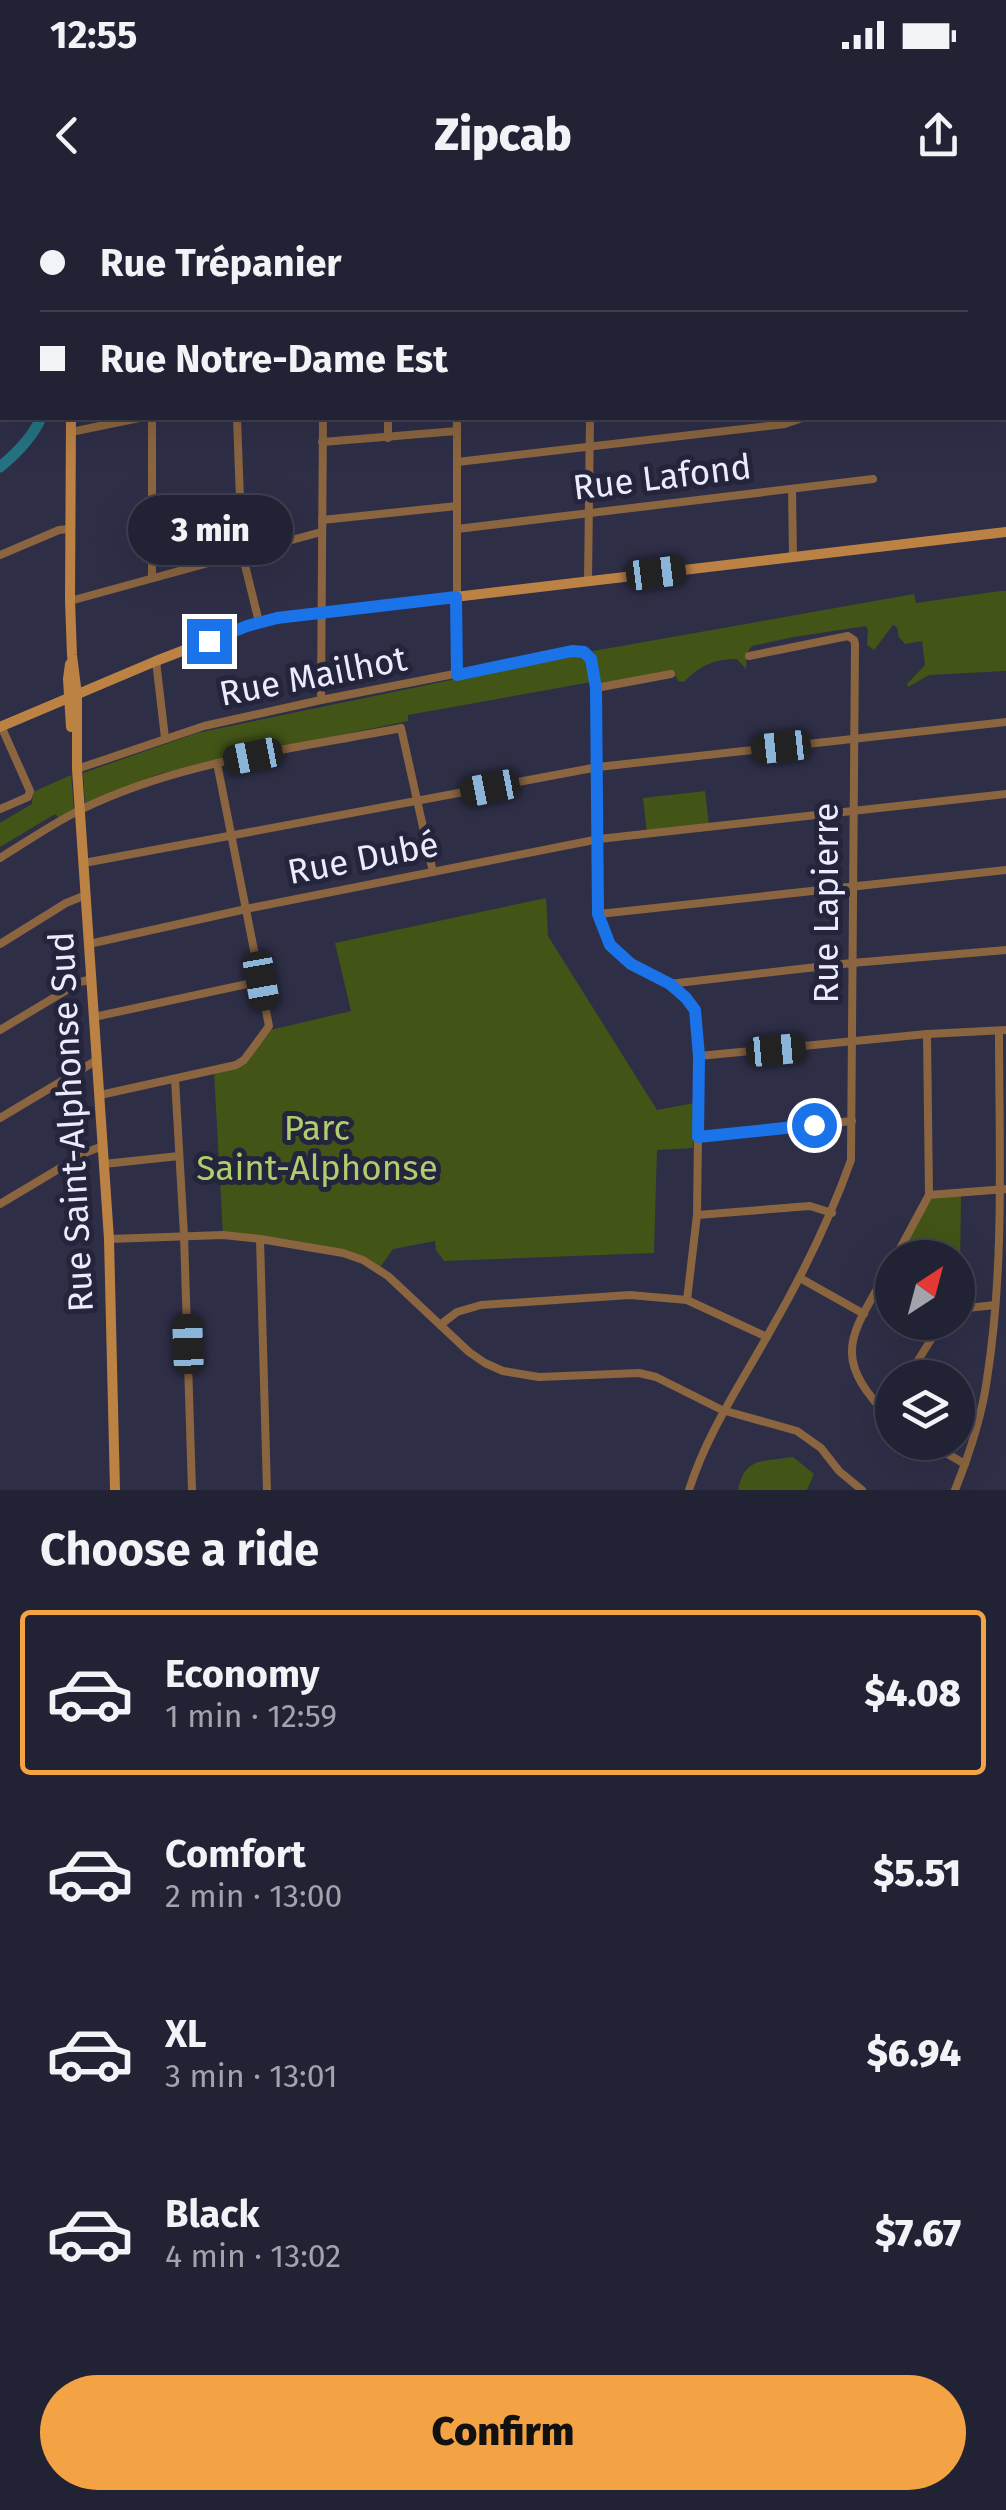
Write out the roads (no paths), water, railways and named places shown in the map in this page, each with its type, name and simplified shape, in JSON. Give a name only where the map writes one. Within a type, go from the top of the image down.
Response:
[{"type":"street","name":"Rue Saint-Alphonse Sud","points":[[71,420],[72,696],[109,1240],[115,1490]]},
{"type":"street","points":[[71,432],[129,420]]},
{"type":"street","points":[[152,420],[152,578]]},
{"type":"street","points":[[237,420],[242,554],[259,622]]},
{"type":"street","points":[[321,700],[323,420]]},
{"type":"street","points":[[388,420],[388,438]]},
{"type":"street","points":[[457,420],[457,675]]},
{"type":"street","points":[[588,581],[590,420]]},
{"type":"street","points":[[457,462],[796,420]]},
{"type":"street","points":[[322,442],[457,431]]},
{"type":"street","name":"Rue Lafond","points":[[458,529],[873,479]]},
{"type":"street","points":[[792,489],[793,557]]},
{"type":"street","points":[[322,520],[457,506]]},
{"type":"street","points":[[0,555],[69,529]]},
{"type":"street","points":[[70,601],[321,532]]},
{"type":"street","points":[[0,809],[28,797],[30,791],[1,726],[259,622],[1006,532]]},
{"type":"street","name":"Rue Lapierre","points":[[689,1490],[722,1410],[767,1337],[832,1214],[851,1160],[855,644],[848,636],[749,656]]},
{"type":"street","name":"Rue Mailhot","points":[[77,770],[204,726],[580,651],[591,659],[596,688]]},
{"type":"street","points":[[156,661],[164,738]]},
{"type":"street","points":[[671,674],[596,688],[598,914],[610,945],[631,964],[670,984],[695,1010],[699,1056],[696,1215],[687,1300]]},
{"type":"street","points":[[84,862],[598,767],[1006,722]]},
{"type":"street","points":[[0,858],[80,810],[155,781],[217,764],[401,728],[432,872]]},
{"type":"street","points":[[100,1096],[236,1065],[269,1026],[217,764]]},
{"type":"street","name":"Rue Dubé","points":[[89,944],[599,839],[1006,794]]},
{"type":"street","points":[[598,914],[1006,870]]},
{"type":"street","points":[[0,944],[66,903],[86,896]]},
{"type":"street","points":[[670,984],[1006,950]]},
{"type":"street","points":[[0,1030],[80,982],[92,979]]},
{"type":"street","points":[[94,1017],[261,981]]},
{"type":"street","points":[[699,1056],[1002,1030],[1002,1189],[995,1305],[987,1381],[956,1490]]},
{"type":"street","points":[[905,1240],[929,1195],[928,1034]]},
{"type":"street","points":[[0,1118],[97,1060]]},
{"type":"street","points":[[174,1079],[184,1236],[192,1490]]},
{"type":"street","points":[[698,1137],[852,1120]]},
{"type":"street","points":[[0,1204],[103,1146]]},
{"type":"street","points":[[104,1164],[179,1156]]},
{"type":"street","points":[[929,1195],[1002,1189]]},
{"type":"street","points":[[696,1215],[810,1206],[832,1214]]},
{"type":"street","points":[[109,1240],[223,1235],[343,1253],[388,1276],[469,1352],[504,1370],[539,1377],[640,1373],[669,1382],[722,1410],[798,1432],[862,1490]]},
{"type":"street","points":[[260,1238],[268,1490]]},
{"type":"street","points":[[800,1278],[864,1314]]},
{"type":"street","points":[[875,1294],[852,1338],[850,1359],[859,1381],[875,1400]]},
{"type":"street","points":[[440,1325],[457,1312],[481,1305],[630,1295],[687,1300],[767,1337]]},
{"type":"street","points":[[975,1307],[995,1305]]},
{"type":"street","points":[[958,1460],[965,1464]]},
{"type":"waterway","points":[[0,467],[24,445],[40,420]]},
{"type":"park label","name":"Parc Saint-Alphonse","points":[[317,1148]]}]
